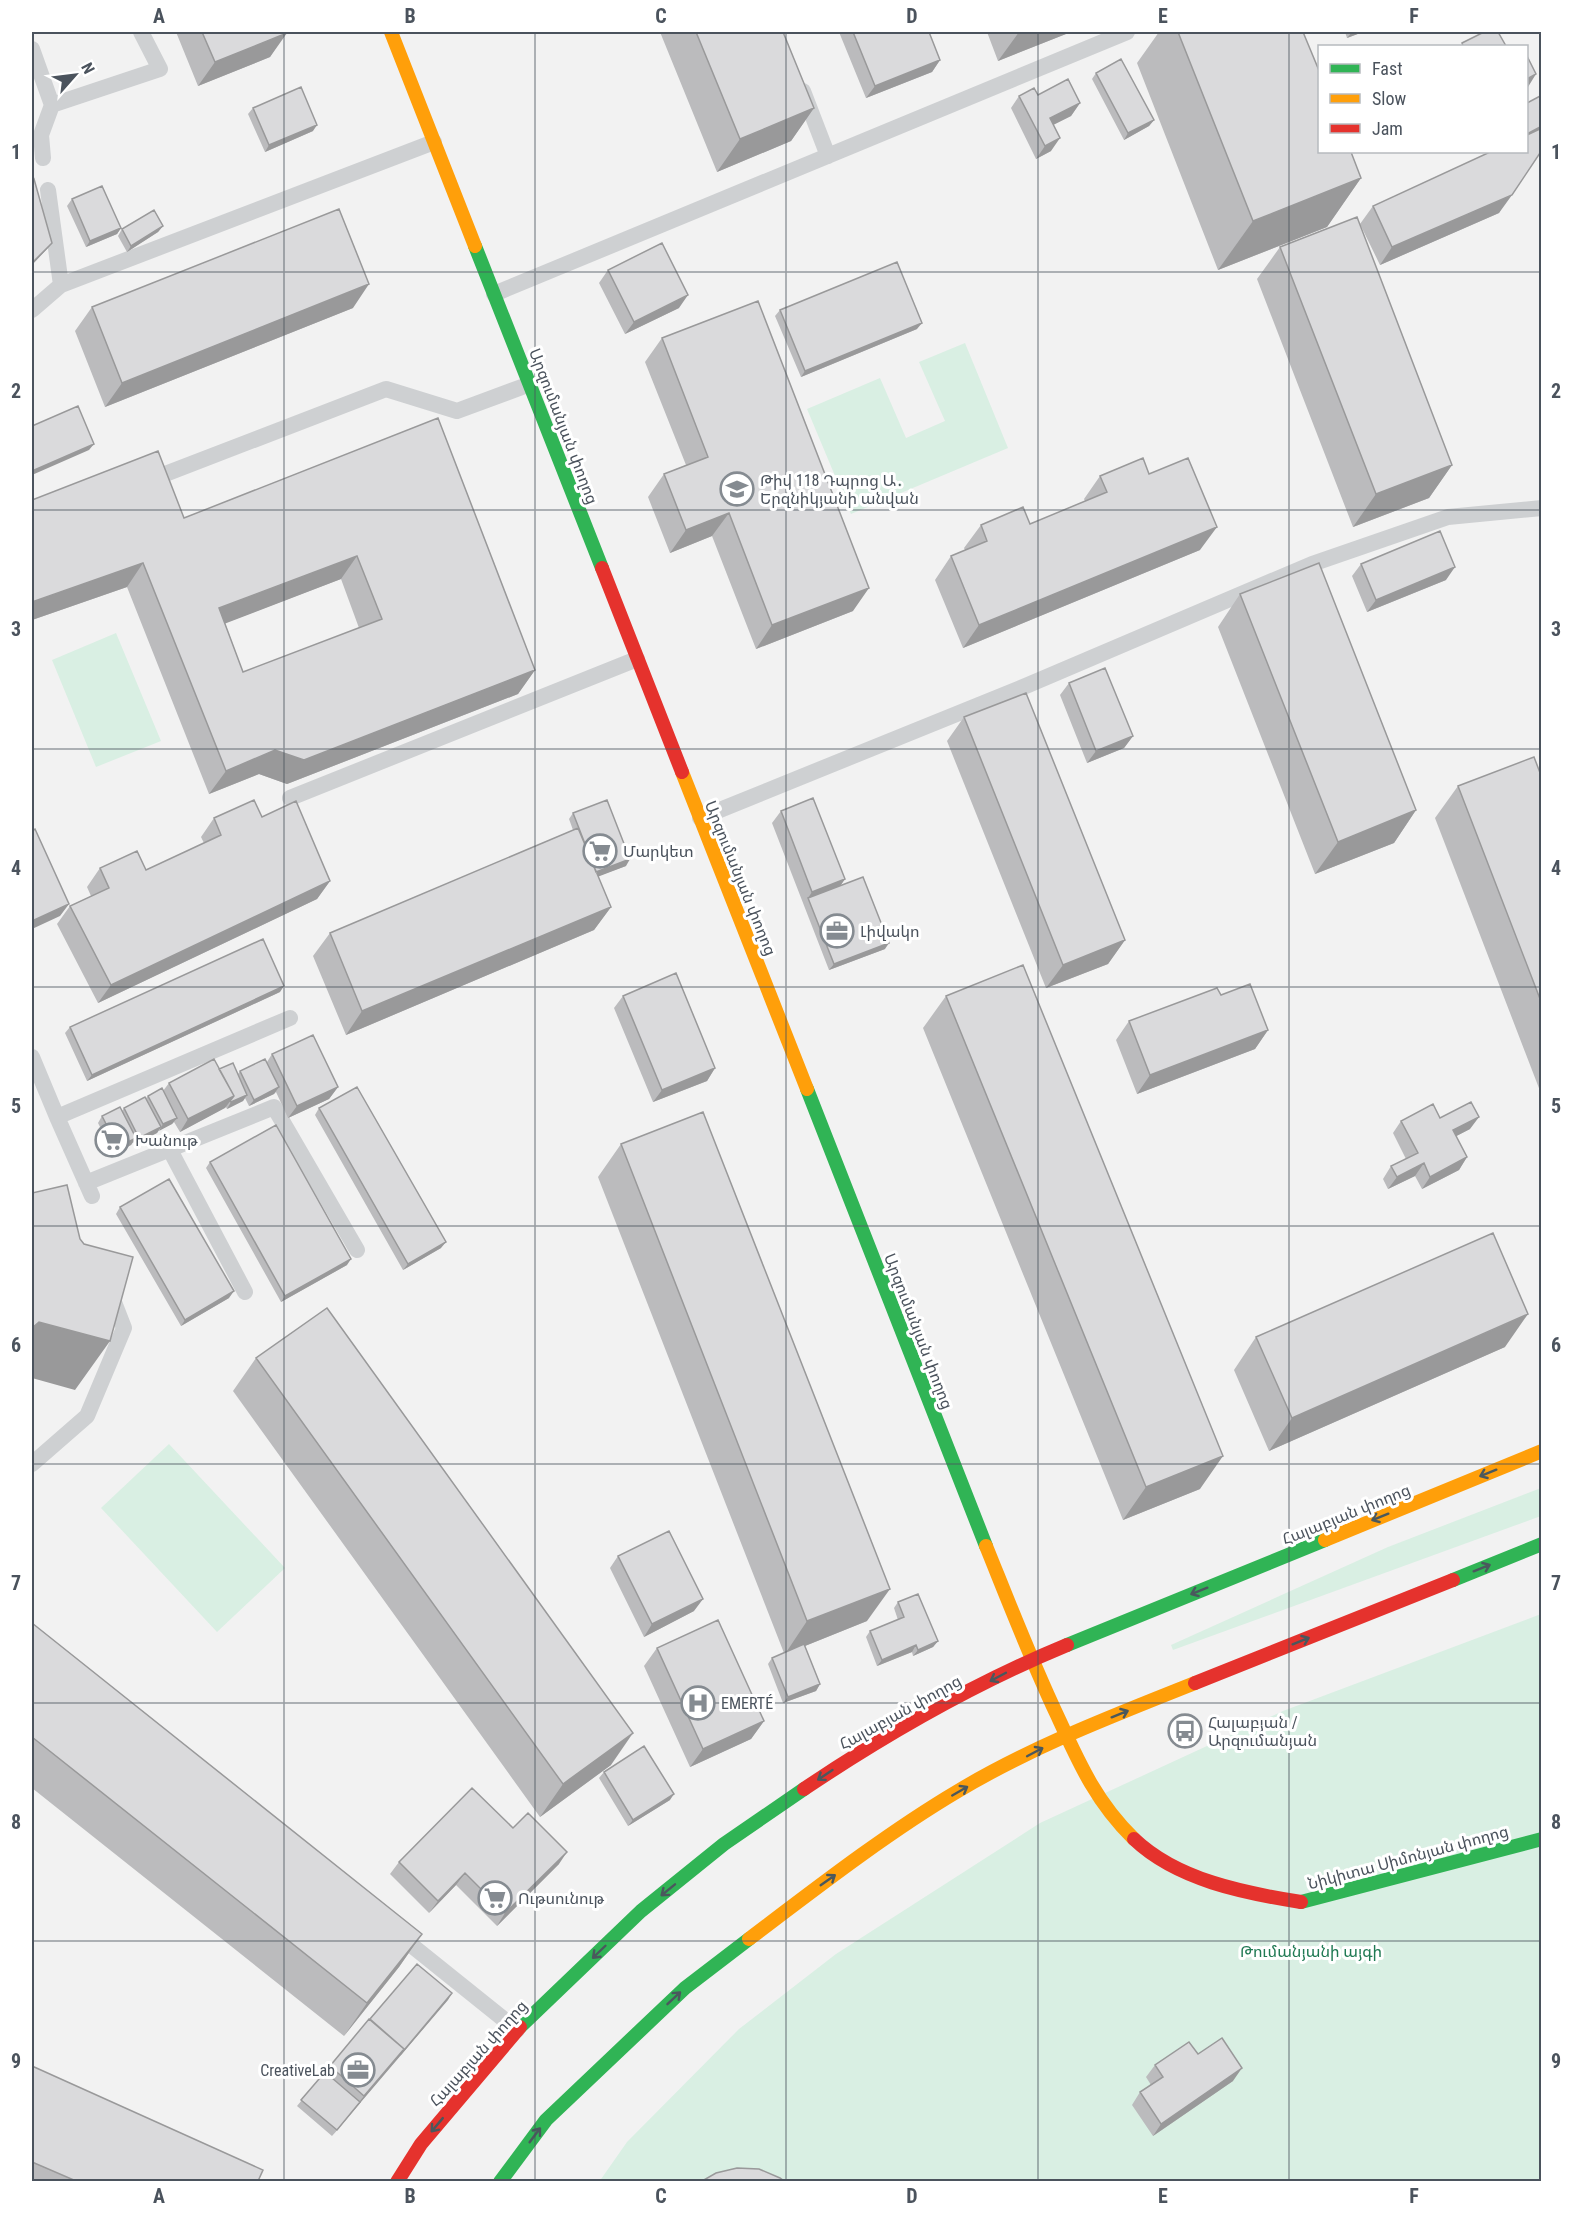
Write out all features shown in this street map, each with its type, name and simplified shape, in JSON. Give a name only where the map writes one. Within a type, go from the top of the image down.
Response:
[{"type":"main road","name":"Արզումանյան փողոց","points":[[391,32],[1031,1660],[1066,1736]]},
{"type":"main road","name":"Հալաբյան փողոց","points":[[397,2181],[421,2144],[517,2030],[641,1911],[724,1844],[843,1763],[916,1720],[1031,1660],[1542,1451]]},
{"type":"main road","points":[[500,2181],[546,2120],[685,1988],[822,1884],[958,1791],[1066,1736],[1542,1544]]},
{"type":"main road","name":"Նիկիտա Սիմոնյան փողոց","points":[[1066,1736],[1089,1784],[1116,1821],[1148,1852],[1193,1874],[1240,1892],[1301,1902],[1542,1839]]},
{"type":"lane","points":[[52,105],[160,69],[141,32]]},
{"type":"lane","points":[[494,294],[1127,32]]},
{"type":"lane","points":[[32,50],[52,105],[41,135],[44,158]]},
{"type":"lane","points":[[796,73],[828,156]]},
{"type":"lane","points":[[32,310],[61,285],[435,142]]},
{"type":"lane","points":[[48,190],[61,285]]},
{"type":"lane","points":[[160,476],[386,389],[457,411],[530,384]]},
{"type":"lane","points":[[700,819],[1028,685],[1312,564],[1448,517],[1542,508]]},
{"type":"lane","points":[[290,798],[638,659]]},
{"type":"lane","points":[[57,1116],[290,1018]]},
{"type":"lane","points":[[32,1058],[89,1189],[170,1150],[274,1107],[357,1250]]},
{"type":"lane","points":[[170,1150],[245,1292]]},
{"type":"lane","points":[[32,1464],[87,1416],[124,1328],[107,1283],[99,1274]]},
{"type":"lane","points":[[386,1924],[517,2030]]},
{"type":"green space","points":[[965,343],[1008,448],[851,514],[807,409],[880,378],[906,438],[945,421],[919,362]]},
{"type":"green space","points":[[116,633],[161,741],[96,767],[52,660]]},
{"type":"green space","points":[[169,1444],[285,1568],[217,1632],[101,1508]]},
{"type":"green space","points":[[1541,1488],[1541,1516],[1173,1650],[1171,1645],[1388,1547]]},
{"type":"green space","name":"Թումանյանի այգի","points":[[1541,1614],[1541,2181],[599,2182],[627,2142],[739,2029],[836,1954],[1040,1823],[1283,1711]]},
{"type":"building","points":[[202,32],[286,32],[287,33],[215,62]]},
{"type":"building","points":[[696,32],[783,32],[814,108],[740,139]]},
{"type":"building","points":[[853,32],[929,32],[940,60],[875,86]]},
{"type":"building","points":[[1178,32],[1303,32],[1318,68],[1318,153],[1351,153],[1361,178],[1253,221]]},
{"type":"building","points":[[1484,32],[1498,32],[1505,45],[1463,45],[1462,43]]},
{"type":"building","points":[[1528,58],[1536,74],[1528,78]]},
{"type":"building","points":[[1121,59],[1154,120],[1128,133],[1096,73]]},
{"type":"building","points":[[1068,79],[1080,103],[1050,118],[1060,138],[1045,146],[1019,96],[1034,88],[1038,95]]},
{"type":"building","points":[[301,87],[317,125],[269,145],[253,108]]},
{"type":"building","points":[[1542,95],[1542,126],[1528,133],[1528,102]]},
{"type":"building","points":[[1542,128],[1542,150],[1512,195],[1392,247],[1373,206],[1488,153],[1528,153],[1528,135]]},
{"type":"building","points":[[34,179],[52,243],[32,263],[32,181]]},
{"type":"building","points":[[102,186],[121,228],[90,241],[72,199]]},
{"type":"building","points":[[339,209],[369,284],[122,383],[92,307]]},
{"type":"building","points":[[154,210],[163,226],[131,246],[122,229]]},
{"type":"building","points":[[1357,217],[1452,465],[1376,494],[1280,247]]},
{"type":"building","points":[[662,243],[688,295],[634,322],[608,270]]},
{"type":"building","points":[[897,262],[922,323],[805,371],[780,310]]},
{"type":"building","name":"Թիվ 118 Դպրոց Ա․ Երզնիկյանի անվան","points":[[758,301],[869,588],[772,625],[729,513],[686,530],[664,474],[708,457],[662,338]]},
{"type":"building","points":[[78,406],[94,444],[32,471],[32,426]]},
{"type":"building","points":[[438,418],[535,670],[304,760],[275,750],[226,771],[143,563],[32,602],[32,500],[158,451],[184,518]],"holes":[[[357,556],[382,619],[243,672],[219,608]]]},
{"type":"building","points":[[1143,458],[1149,474],[1188,458],[1217,527],[979,625],[951,556],[987,541],[981,525],[1023,507],[1030,524],[1107,492],[1100,476]]},
{"type":"building","points":[[1440,531],[1455,567],[1376,600],[1361,564]]},
{"type":"building","points":[[1319,563],[1416,810],[1338,842],[1240,594]]},
{"type":"building","points":[[1105,668],[1133,736],[1096,751],[1069,683]]},
{"type":"building","points":[[1026,693],[1125,940],[1063,965],[964,717]]},
{"type":"building","points":[[1534,757],[1542,778],[1542,1004],[1458,786]]},
{"type":"building","points":[[813,798],[845,879],[812,892],[781,811]]},
{"type":"building","points":[[254,800],[262,817],[296,801],[330,881],[111,985],[70,906],[109,888],[100,868],[137,851],[146,870],[221,835],[214,818]]},
{"type":"building","name":"Մարկետ","points":[[607,800],[630,859],[596,872],[573,813]]},
{"type":"building","points":[[578,828],[611,907],[362,1011],[330,933]]},
{"type":"building","points":[[35,829],[69,904],[32,921],[32,831]]},
{"type":"building","points":[[863,877],[889,943],[834,964],[808,898]]},
{"type":"building","points":[[263,939],[284,986],[92,1075],[70,1027]]},
{"type":"building","points":[[1023,965],[1223,1456],[1146,1487],[946,996]]},
{"type":"building","points":[[676,973],[715,1068],[662,1090],[623,996]]},
{"type":"building","points":[[1250,984],[1268,1030],[1150,1075],[1129,1021],[1217,988],[1221,995]]},
{"type":"building","points":[[313,1035],[338,1087],[297,1106],[272,1054]]},
{"type":"building","points":[[214,1059],[234,1096],[188,1119],[169,1083]]},
{"type":"building","points":[[265,1059],[279,1087],[254,1100],[240,1071]]},
{"type":"building","points":[[233,1063],[247,1095],[231,1102],[234,1096],[219,1069]]},
{"type":"building","points":[[357,1087],[446,1242],[408,1264],[319,1108]]},
{"type":"building","points":[[162,1088],[177,1118],[163,1124],[148,1096]]},
{"type":"building","points":[[145,1097],[161,1127],[139,1138],[124,1108]]},
{"type":"building","points":[[1471,1102],[1479,1117],[1453,1130],[1467,1157],[1430,1177],[1424,1163],[1397,1177],[1391,1166],[1418,1153],[1401,1121],[1433,1104],[1440,1118]]},
{"type":"building","points":[[120,1107],[136,1138],[118,1147],[102,1116]]},
{"type":"building","points":[[703,1112],[890,1589],[807,1621],[621,1144]]},
{"type":"building","points":[[276,1125],[351,1259],[285,1296],[210,1162]]},
{"type":"building","points":[[169,1179],[234,1291],[185,1320],[120,1207]]},
{"type":"building","points":[[67,1185],[80,1239],[84,1244],[133,1257],[110,1341],[39,1322],[32,1328],[32,1193]]},
{"type":"building","points":[[1493,1233],[1528,1314],[1292,1418],[1256,1337]]},
{"type":"building","points":[[327,1308],[633,1733],[563,1784],[256,1358]]},
{"type":"building","points":[[669,1531],[703,1599],[652,1624],[618,1556]]},
{"type":"building","points":[[918,1594],[938,1641],[918,1650],[916,1645],[882,1660],[870,1631],[904,1617],[898,1602]]},
{"type":"building","name":"EMERTÉ","points":[[718,1620],[764,1721],[703,1749],[657,1648]]},
{"type":"building","points":[[32,1623],[422,1934],[367,2003],[32,1737]]},
{"type":"building","points":[[804,1644],[820,1684],[788,1697],[772,1658]]},
{"type":"building","points":[[644,1746],[674,1794],[633,1820],[604,1772]]},
{"type":"building","points":[[472,1788],[513,1828],[528,1813],[567,1852],[505,1913],[465,1873],[438,1901],[399,1862]]},
{"type":"building","points":[[417,1964],[452,1993],[400,2055],[404,2049],[370,2019]]},
{"type":"building","name":"CreativeLab","points":[[369,2019],[404,2049],[364,2096],[330,2066]]},
{"type":"building","points":[[1222,2038],[1242,2068],[1161,2124],[1140,2092],[1163,2077],[1155,2065],[1189,2042],[1198,2054]]},
{"type":"building","points":[[32,2066],[263,2170],[258,2181],[76,2181],[32,2162]]},
{"type":"building","points":[[325,2072],[360,2102],[337,2130],[301,2100]]},
{"type":"building","points":[[737,2168],[759,2169],[784,2181],[702,2181],[716,2173]]},
{"type":"traffic: fast","points":[[475,246],[602,568]]},
{"type":"traffic: fast","points":[[807,1089],[986,1546]]},
{"type":"traffic: fast","points":[[1067,1645],[1325,1540]]},
{"type":"traffic: fast","points":[[1453,1580],[1542,1544]]},
{"type":"traffic: fast","points":[[520,2027],[641,1911],[724,1844],[804,1789]]},
{"type":"traffic: fast","points":[[1301,1902],[1542,1839]]},
{"type":"traffic: fast","points":[[500,2182],[546,2120],[685,1988],[749,1939]]},
{"type":"traffic: slow","points":[[391,32],[475,246]]},
{"type":"traffic: slow","points":[[682,772],[807,1089]]},
{"type":"traffic: slow","points":[[1325,1540],[1542,1451]]},
{"type":"traffic: slow","points":[[986,1546],[1038,1673],[1081,1766],[1109,1811],[1134,1839]]},
{"type":"traffic: slow","points":[[749,1939],[878,1843],[958,1791],[1045,1745],[1195,1683]]},
{"type":"traffic: jam","points":[[602,568],[682,772]]},
{"type":"traffic: jam","points":[[1195,1683],[1453,1580]]},
{"type":"traffic: jam","points":[[804,1789],[932,1711],[999,1676],[1067,1645]]},
{"type":"traffic: jam","points":[[1134,1839],[1151,1853],[1191,1875],[1234,1889],[1301,1902]]},
{"type":"traffic: jam","points":[[397,2182],[421,2144],[520,2027]]},
{"type":"place","name":"Թիվ 118 Դպրոց Ա․ Երզնիկյանի անվան","points":[[737,489]]},
{"type":"place","name":"Մարկետ","points":[[600,851]]},
{"type":"place","name":"Լիվակո","points":[[837,931]]},
{"type":"place","name":"Խանութ","points":[[112,1140]]},
{"type":"place","name":"EMERTÉ","points":[[698,1703]]},
{"type":"place","name":"Հալաբյան / Արզումանյան","points":[[1185,1731]]},
{"type":"place","name":"Ութսունութ","points":[[495,1898]]},
{"type":"place","name":"CreativeLab","points":[[358,2070]]}]
